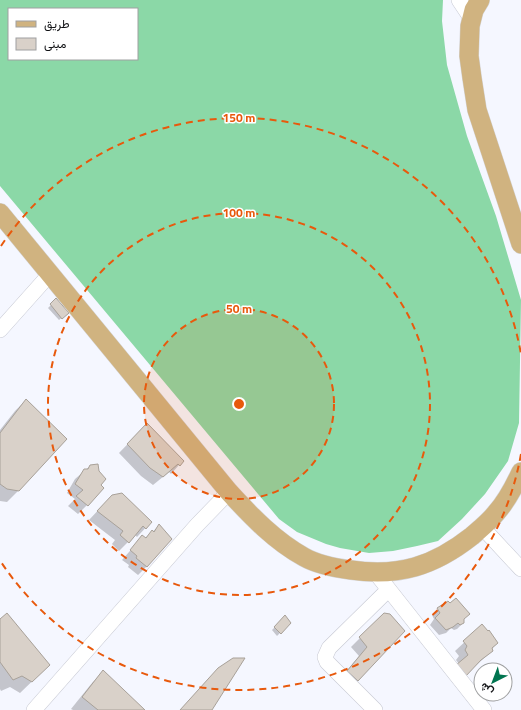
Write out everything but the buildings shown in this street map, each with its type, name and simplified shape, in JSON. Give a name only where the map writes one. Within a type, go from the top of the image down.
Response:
[{"type":"main road","points":[[480,0],[470,26],[469,56],[477,110],[521,244]]},
{"type":"main road","points":[[0,213],[229,492],[256,521],[280,541],[305,558],[334,568],[362,572],[397,571],[417,567],[455,549],[482,528],[496,514],[511,493],[521,472]]},
{"type":"street","points":[[459,0],[472,18]]},
{"type":"street","points":[[0,330],[50,274]]},
{"type":"street","points":[[34,710],[197,525],[229,492]]},
{"type":"street","points":[[482,528],[521,569]]},
{"type":"street","points":[[375,572],[484,710]]},
{"type":"street","points":[[372,709],[326,662],[325,657],[329,648],[388,590]]},
{"type":"green space","points":[[0,0],[443,0],[442,21],[447,65],[467,136],[496,216],[521,300],[519,423],[508,461],[485,494],[462,519],[438,541],[393,551],[369,553],[326,544],[297,532],[279,519],[0,186]]}]
